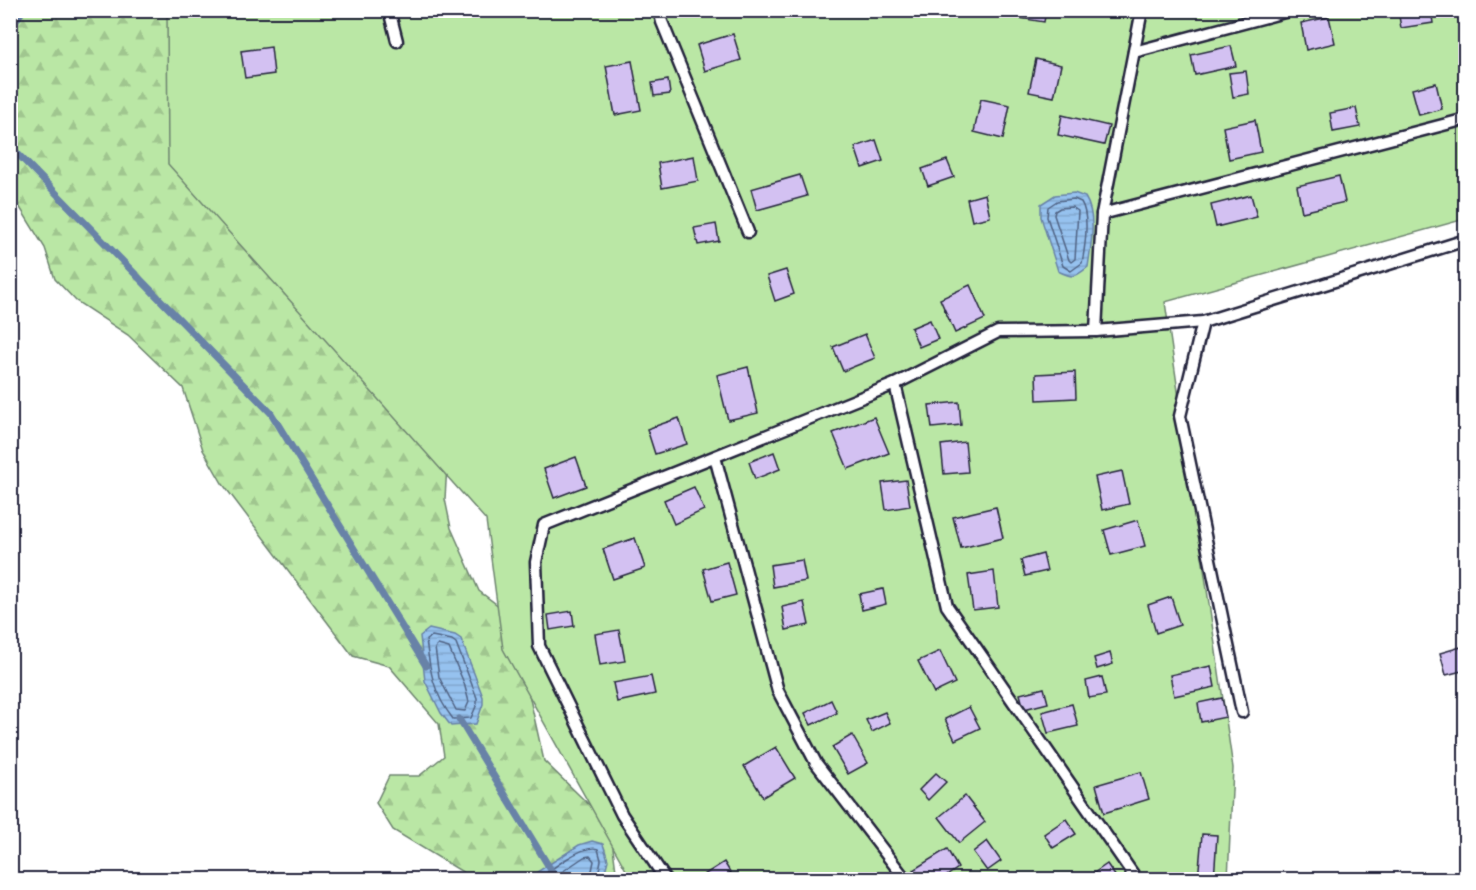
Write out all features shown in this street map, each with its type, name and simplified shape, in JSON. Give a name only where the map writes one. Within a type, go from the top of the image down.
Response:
[{"type":"lane","points":[[389,10],[397,41]]},
{"type":"lane","points":[[659,10],[748,232]]},
{"type":"lane","points":[[1096,331],[1102,214],[1142,10]]},
{"type":"lane","points":[[1134,52],[1292,10]]},
{"type":"lane","points":[[1102,214],[1466,119]]},
{"type":"lane","points":[[666,879],[622,815],[539,646],[536,562],[544,525],[895,384],[998,332],[1096,331],[1203,322],[1466,240]]},
{"type":"lane","points":[[1203,322],[1180,416],[1242,712]]},
{"type":"lane","points":[[895,384],[946,606],[1137,879]]},
{"type":"lane","points":[[715,457],[778,691],[816,763],[906,879]]},
{"type":"green space","points":[[208,10],[450,413],[445,499],[451,528],[479,591],[528,628],[521,659],[544,761],[610,825],[617,879],[474,879],[393,830],[376,803],[389,776],[419,776],[444,756],[439,724],[389,666],[353,656],[222,483],[203,450],[183,388],[128,335],[76,301],[55,279],[45,248],[11,193],[11,11]]},
{"type":"green space","points":[[167,11],[1465,11],[1465,219],[1165,302],[1233,768],[1228,879],[631,879],[503,649],[486,520],[168,164]]},
{"type":"water","points":[[1074,193],[1085,197],[1089,205],[1092,231],[1088,267],[1077,275],[1071,276],[1058,271],[1041,217],[1041,204],[1055,195]]},
{"type":"water","points":[[429,629],[455,635],[461,639],[483,697],[476,724],[451,726],[441,713],[425,681],[420,636]]},
{"type":"water","points":[[592,841],[603,844],[608,860],[603,879],[530,879],[534,874],[579,845]]},
{"type":"building","points":[[1008,10],[1046,10],[1044,22],[1007,16]]},
{"type":"building","points":[[1398,10],[1431,10],[1433,23],[1401,28]]},
{"type":"building","points":[[1329,17],[1335,43],[1306,50],[1301,23]]},
{"type":"building","points":[[733,34],[741,60],[705,71],[697,45]]},
{"type":"building","points":[[1231,46],[1236,66],[1195,75],[1191,55]]},
{"type":"building","points":[[271,47],[274,74],[245,78],[241,51]]},
{"type":"building","points":[[1036,59],[1061,65],[1054,97],[1029,92]]},
{"type":"building","points":[[632,61],[641,110],[615,115],[606,66]]},
{"type":"building","points":[[1246,71],[1249,94],[1233,97],[1229,73]]},
{"type":"building","points":[[668,80],[670,94],[654,96],[652,83]]},
{"type":"building","points":[[1436,83],[1442,109],[1419,115],[1412,89]]},
{"type":"building","points":[[981,99],[1010,105],[1003,139],[974,132]]},
{"type":"building","points":[[1356,108],[1360,127],[1333,132],[1330,113]]},
{"type":"building","points":[[1062,115],[1109,126],[1104,145],[1058,135]]},
{"type":"building","points":[[1255,120],[1261,152],[1229,159],[1223,127]]},
{"type":"building","points":[[876,140],[883,161],[862,168],[855,147]]},
{"type":"building","points":[[694,156],[698,181],[662,188],[658,163]]},
{"type":"building","points":[[947,160],[954,177],[928,186],[922,169]]},
{"type":"building","points":[[800,175],[807,196],[757,210],[751,189]]},
{"type":"building","points":[[1339,176],[1345,202],[1302,212],[1297,186]]},
{"type":"building","points":[[985,194],[990,217],[972,221],[967,199]]},
{"type":"building","points":[[1251,195],[1257,217],[1216,227],[1211,205]]},
{"type":"building","points":[[716,224],[719,241],[698,245],[694,228]]},
{"type":"building","points":[[786,270],[794,294],[775,301],[767,276]]},
{"type":"building","points":[[970,285],[985,319],[955,333],[940,299]]},
{"type":"building","points":[[930,320],[938,339],[919,347],[911,328]]},
{"type":"building","points":[[865,334],[875,358],[843,371],[833,347]]},
{"type":"building","points":[[748,367],[758,413],[728,420],[717,375]]},
{"type":"building","points":[[1075,372],[1076,398],[1037,400],[1036,374]]},
{"type":"building","points":[[959,402],[961,425],[932,428],[929,405]]},
{"type":"building","points":[[874,417],[889,453],[848,469],[833,433]]},
{"type":"building","points":[[679,418],[687,444],[655,454],[647,429]]},
{"type":"building","points":[[965,442],[968,472],[944,474],[941,445]]},
{"type":"building","points":[[774,452],[780,469],[755,479],[749,462]]},
{"type":"building","points":[[576,457],[586,486],[554,498],[544,469]]},
{"type":"building","points":[[1122,471],[1129,504],[1102,510],[1095,477]]},
{"type":"building","points":[[906,480],[910,506],[886,510],[882,483]]},
{"type":"building","points":[[694,487],[704,510],[674,524],[664,500]]},
{"type":"building","points":[[996,507],[1003,538],[961,548],[953,517]]},
{"type":"building","points":[[1138,520],[1145,546],[1111,555],[1104,530]]},
{"type":"building","points":[[635,538],[645,568],[613,579],[603,549]]},
{"type":"building","points":[[1043,554],[1047,571],[1025,576],[1021,560]]},
{"type":"building","points":[[802,560],[806,581],[773,587],[770,565]]},
{"type":"building","points":[[727,562],[736,595],[712,601],[703,569]]},
{"type":"building","points":[[994,571],[998,607],[973,610],[968,575]]},
{"type":"building","points":[[883,589],[886,604],[862,610],[859,594]]},
{"type":"building","points":[[1171,597],[1180,625],[1156,633],[1148,605]]},
{"type":"building","points":[[804,602],[809,625],[786,630],[782,607]]},
{"type":"building","points":[[572,611],[574,626],[550,630],[548,615]]},
{"type":"building","points":[[619,630],[625,661],[600,665],[595,634]]},
{"type":"building","points":[[1461,647],[1466,670],[1446,675],[1440,653]]},
{"type":"building","points":[[940,651],[955,683],[934,693],[918,661]]},
{"type":"building","points":[[1110,653],[1113,664],[1097,669],[1094,658]]},
{"type":"building","points":[[1211,666],[1215,687],[1174,696],[1170,675]]},
{"type":"building","points":[[651,676],[655,694],[617,702],[613,683]]},
{"type":"building","points":[[1102,677],[1106,695],[1089,698],[1086,681]]},
{"type":"building","points":[[1044,688],[1048,703],[1024,709],[1020,694]]},
{"type":"building","points":[[1222,698],[1226,717],[1201,722],[1198,703]]},
{"type":"building","points":[[831,700],[837,713],[811,725],[805,713]]},
{"type":"building","points":[[1072,704],[1078,726],[1048,733],[1042,712]]},
{"type":"building","points":[[969,707],[980,728],[955,740],[945,719]]},
{"type":"building","points":[[885,712],[890,723],[872,732],[866,720]]},
{"type":"building","points":[[852,735],[868,763],[848,774],[832,747]]},
{"type":"building","points":[[776,747],[795,778],[763,797],[744,766]]},
{"type":"building","points":[[1141,772],[1149,799],[1104,813],[1096,785]]},
{"type":"building","points":[[936,773],[946,782],[928,800],[919,790]]},
{"type":"building","points":[[965,796],[985,822],[959,843],[939,817]]},
{"type":"building","points":[[1066,819],[1076,834],[1053,848],[1044,834]]},
{"type":"building","points":[[1202,834],[1217,835],[1214,880],[1198,880]]},
{"type":"building","points":[[987,841],[1001,861],[987,871],[973,852]]},
{"type":"building","points":[[947,849],[958,868],[941,880],[919,880],[913,870]]},
{"type":"building","points":[[724,862],[735,880],[696,880]]},
{"type":"building","points":[[1107,864],[1118,880],[1084,880]]},
{"type":"waterway","points":[[10,29],[23,10]]},
{"type":"waterway","points":[[10,146],[271,413],[426,666]]},
{"type":"waterway","points":[[459,719],[557,880]]}]
